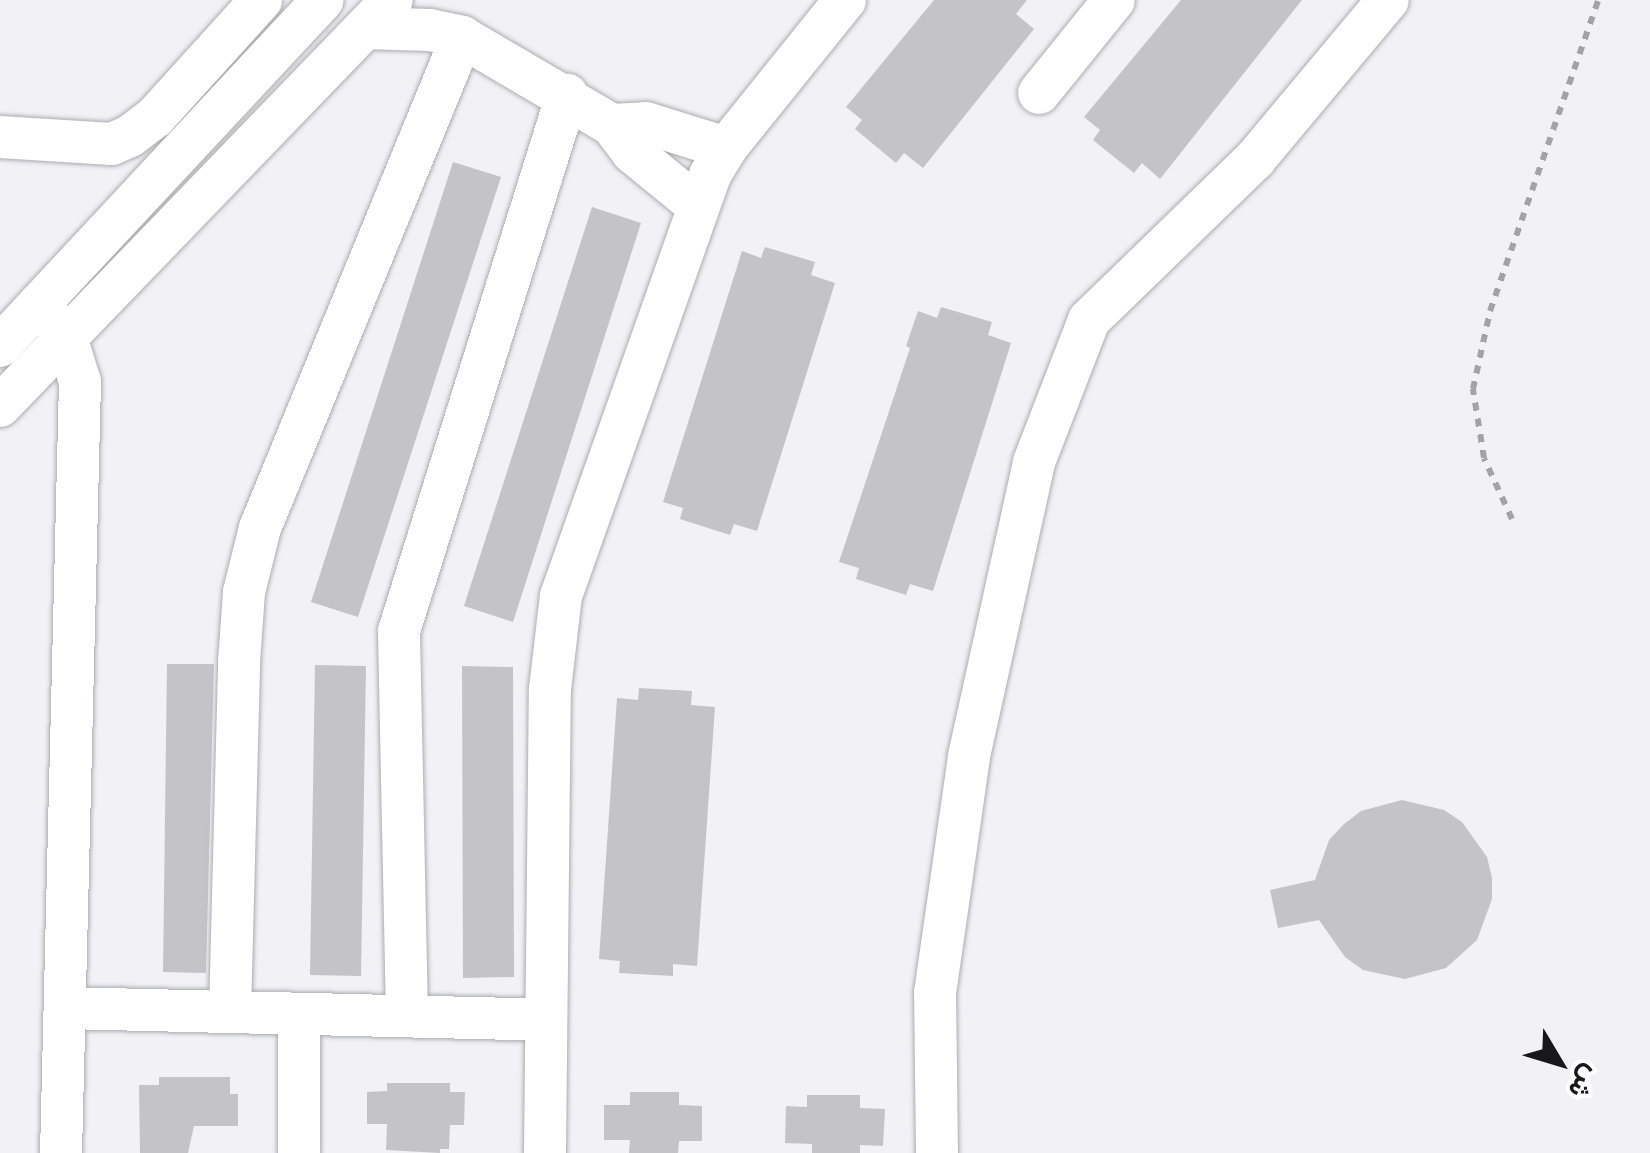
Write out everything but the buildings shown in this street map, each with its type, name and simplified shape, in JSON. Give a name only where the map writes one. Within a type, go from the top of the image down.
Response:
[{"type":"street","points":[[0,137],[112,144],[130,136],[155,117],[261,0]]},
{"type":"street","points":[[0,346],[323,0]]},
{"type":"street","points":[[434,0],[462,37]]},
{"type":"street","points":[[545,1153],[550,689],[561,596],[698,206],[726,148],[845,0]]},
{"type":"street","points":[[1039,93],[1114,0]]},
{"type":"street","points":[[937,1153],[935,993],[969,756],[1034,462],[1089,320],[1254,158],[1388,0]]},
{"type":"street","points":[[0,406],[378,14],[414,28],[462,37],[566,96],[612,125],[632,152],[698,206]]},
{"type":"street","points":[[230,1012],[239,662],[248,576],[260,528],[462,37]]},
{"type":"street","points":[[407,1016],[399,630],[566,96]]},
{"type":"street","points":[[612,125],[646,124],[726,148]]},
{"type":"street","points":[[40,304],[66,338],[80,382],[61,1153]]},
{"type":"street","points":[[65,1008],[546,1020]]},
{"type":"street","points":[[299,1153],[300,1014]]},
{"type":"path","points":[[1512,519],[1484,458],[1472,389],[1490,311],[1598,0]]}]
